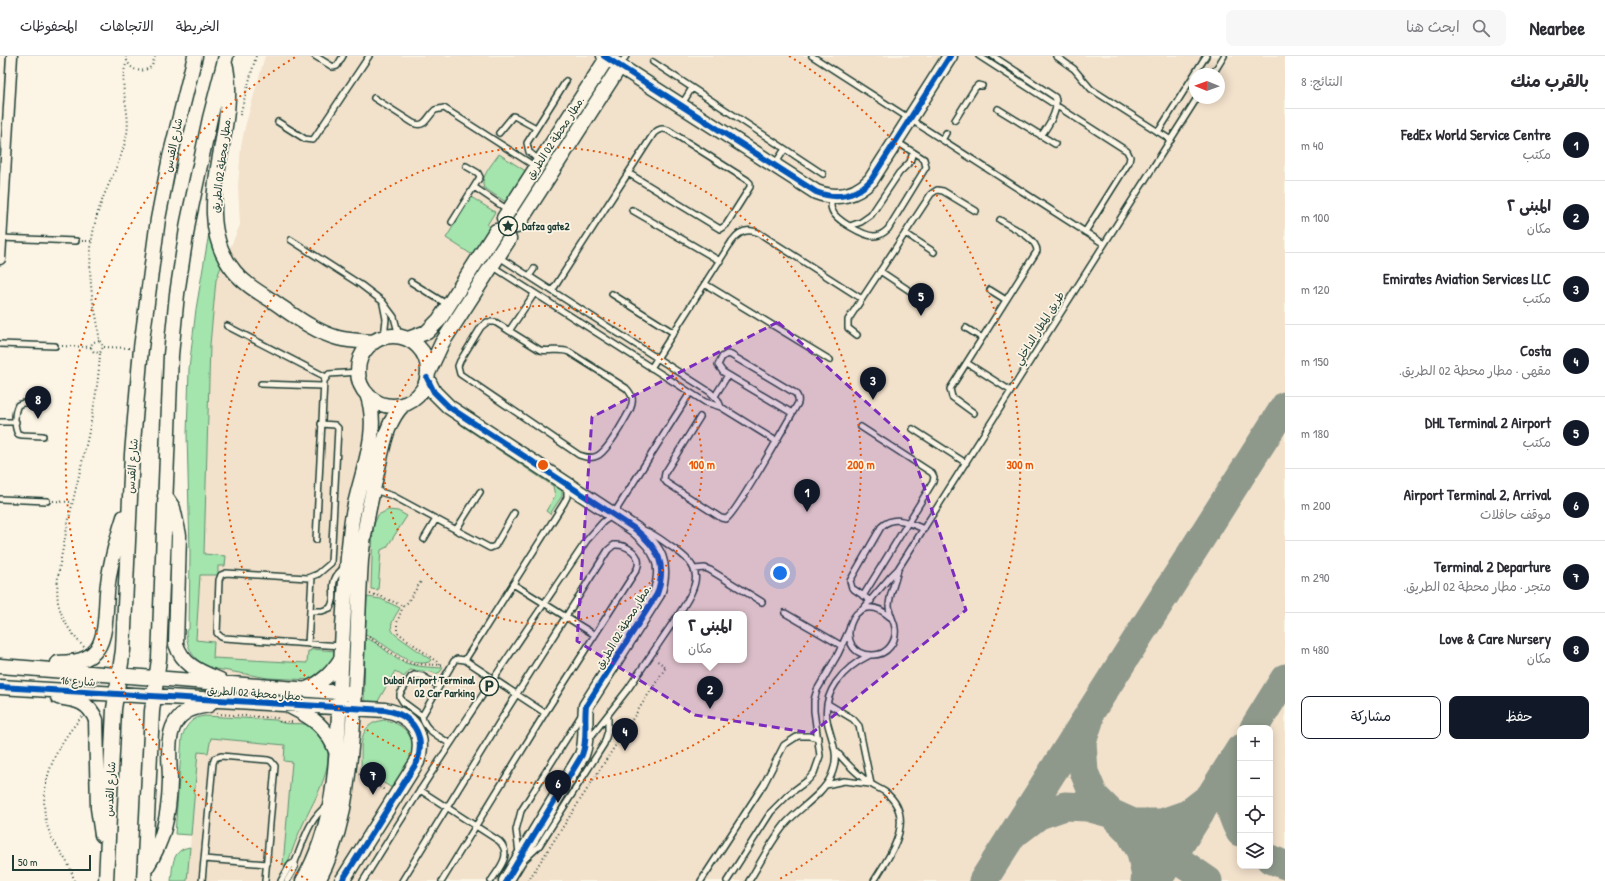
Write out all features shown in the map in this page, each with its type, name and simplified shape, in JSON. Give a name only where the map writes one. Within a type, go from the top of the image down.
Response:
[{"type":"street","points":[[0,258],[4,139],[12,56]]},
{"type":"street","name":"شارع القدس","points":[[106,881],[116,693],[123,650],[130,497],[141,348],[158,219],[170,157],[195,56]]},
{"type":"street","points":[[606,57],[623,61],[682,105],[816,192],[832,197],[847,196],[860,190],[871,180],[950,56]]},
{"type":"street","name":"مطار محطة 02 الطريق.","points":[[507,214],[606,57]]},
{"type":"street","points":[[144,876],[152,711],[158,679],[171,355],[177,294],[199,167],[225,59]]},
{"type":"street","name":"مطار محطة 02 الطريق.","points":[[225,59],[228,78],[228,102],[214,195],[214,218],[218,243],[227,262],[250,287],[314,328],[337,338],[354,341],[379,339]]},
{"type":"street","name":"مطار محطة 02 الطريق.","points":[[517,226],[623,61]]},
{"type":"street","points":[[538,164],[549,176]]},
{"type":"street","points":[[303,881],[317,852],[330,804],[337,753],[351,524],[372,428],[372,411],[359,372],[361,358],[364,352],[379,339],[419,336],[434,326],[449,306],[496,231]]},
{"type":"street","points":[[367,394],[378,402],[397,406],[410,401],[421,392],[442,343],[509,239]]},
{"type":"street","points":[[482,253],[495,261]]},
{"type":"street","points":[[404,338],[422,350],[427,361],[428,375]]},
{"type":"street","name":"مطار محطة 02 الطريق.","points":[[428,375],[434,392],[449,407],[635,529],[646,538],[655,549],[659,557],[662,570],[661,582],[657,594],[586,706],[585,743],[582,755],[506,881]]},
{"type":"street","points":[[318,881],[335,842],[344,809],[356,693],[359,593],[364,537],[373,489],[386,434],[394,416],[404,404]]},
{"type":"street","points":[[165,495],[173,508],[179,535],[176,637],[179,651],[183,658],[194,668],[230,684]]},
{"type":"street","points":[[17,667],[38,664],[76,662],[87,658],[100,645],[103,633],[107,585],[111,564],[130,497]]},
{"type":"street","points":[[306,689],[314,686],[328,676],[342,652]]},
{"type":"street","name":"شارع 16","points":[[0,666],[158,679]]},
{"type":"street","name":"مطار محطة 02 الطريق.","points":[[158,679],[356,693]]},
{"type":"street","name":"شارع 16","points":[[0,687],[154,696]]},
{"type":"street","points":[[16,688],[48,696],[75,700],[90,708],[94,714],[98,727],[98,808],[102,838],[107,855]]},
{"type":"street","name":"مطار محطة 02 الطريق.","points":[[154,696],[394,712],[402,715],[409,721],[417,732],[420,745],[417,762],[342,881]]},
{"type":"street","points":[[144,876],[156,852],[165,828],[170,783],[170,744],[175,723],[187,710],[195,707],[229,701]]},
{"type":"street","points":[[288,705],[313,719],[322,726],[331,739],[337,753]]},
{"type":"lane","points":[[314,56],[333,67],[336,66],[343,56]]},
{"type":"lane","points":[[278,122],[305,139],[313,140],[369,56]]},
{"type":"lane","points":[[812,56],[1104,244]]},
{"type":"lane","points":[[979,56],[1127,151],[1130,157],[1130,162],[1085,232]]},
{"type":"lane","points":[[993,56],[1052,94],[1056,100],[1056,105],[1051,120],[1041,136]]},
{"type":"lane","points":[[1056,56],[1074,69],[1092,89],[1170,140]]},
{"type":"lane","points":[[1158,132],[1206,56]]},
{"type":"lane","points":[[1216,68],[1224,56]]},
{"type":"lane","points":[[653,62],[823,174]]},
{"type":"lane","points":[[538,164],[529,152],[527,147],[528,143],[566,81]]},
{"type":"lane","points":[[955,120],[975,88],[982,86]]},
{"type":"lane","points":[[682,105],[692,88]]},
{"type":"lane","points":[[374,98],[413,123],[419,125],[424,123],[435,110],[444,108],[538,164]]},
{"type":"lane","name":"طريق المطار الداخلي","points":[[862,610],[871,601],[890,576],[898,569],[1193,104]]},
{"type":"lane","points":[[998,108],[1055,144]]},
{"type":"lane","points":[[500,134],[513,116],[536,128]]},
{"type":"lane","points":[[552,291],[654,133],[658,130],[663,129],[747,180],[750,183],[750,186],[726,226],[720,229],[628,174]]},
{"type":"lane","points":[[942,140],[946,133]]},
{"type":"lane","points":[[832,197],[830,204],[834,215],[860,232],[872,236],[878,235],[888,229],[926,167],[924,159],[896,141]]},
{"type":"lane","points":[[775,165],[785,149]]},
{"type":"lane","points":[[850,226],[862,222],[871,215],[899,173],[910,162],[913,152]]},
{"type":"lane","points":[[452,222],[479,179],[479,175],[466,166]]},
{"type":"lane","points":[[474,187],[507,214]]},
{"type":"lane","points":[[857,335],[848,328],[847,323],[931,194],[936,190],[943,191],[976,211]]},
{"type":"lane","points":[[632,210],[720,261]]},
{"type":"lane","points":[[974,413],[952,397],[950,393],[952,385],[1035,255],[1037,247],[1033,241],[1000,220]]},
{"type":"lane","points":[[651,368],[735,237],[744,231],[754,231],[862,299]]},
{"type":"lane","points":[[905,233],[934,252]]},
{"type":"lane","points":[[1,238],[76,241]]},
{"type":"lane","points":[[291,240],[361,285],[382,301],[394,317],[404,338]]},
{"type":"lane","points":[[495,261],[529,276],[657,358],[715,396],[721,407]]},
{"type":"lane","points":[[495,261],[534,294],[690,393],[705,402],[721,407],[776,441]]},
{"type":"lane","points":[[529,276],[534,269]]},
{"type":"lane","points":[[880,271],[910,291]]},
{"type":"lane","points":[[412,282],[449,306]]},
{"type":"lane","points":[[705,284],[830,360]]},
{"type":"lane","points":[[990,290],[1006,300]]},
{"type":"lane","points":[[509,331],[534,294]]},
{"type":"lane","points":[[612,294],[674,333]]},
{"type":"lane","points":[[379,339],[386,319],[382,301]]},
{"type":"lane","points":[[495,322],[509,331],[540,350],[562,350],[569,352],[626,388],[630,393],[633,405],[601,454],[588,458],[579,455],[460,374],[458,366],[460,361],[484,324],[495,322]]},
{"type":"lane","points":[[227,326],[326,377]]},
{"type":"lane","points":[[966,328],[982,338]]},
{"type":"lane","points":[[0,344],[55,346]]},
{"type":"lane","points":[[700,417],[665,473],[664,479],[667,484],[724,519],[731,516],[776,441],[799,401],[795,392],[731,355],[727,354],[722,356],[718,365],[720,370],[792,413]]},
{"type":"lane","points":[[967,363],[1011,391]]},
{"type":"lane","points":[[316,540],[322,386],[326,377],[334,373],[359,372]]},
{"type":"lane","points":[[715,396],[728,375]]},
{"type":"lane","points":[[261,384],[322,386]]},
{"type":"lane","points":[[364,881],[420,790],[493,679],[595,530],[602,522],[613,515],[690,393]]},
{"type":"lane","points":[[43,436],[20,435],[16,432],[16,408],[20,404],[48,403]]},
{"type":"lane","points":[[0,422],[16,422]]},
{"type":"lane","points":[[321,424],[334,424],[338,428],[332,560],[327,568],[312,577],[304,578],[226,573],[221,575],[219,580],[217,633],[221,637],[308,644],[342,652]]},
{"type":"lane","points":[[861,427],[933,475],[933,482],[863,596]]},
{"type":"lane","points":[[913,429],[966,463]]},
{"type":"lane","points":[[465,660],[564,503],[568,491],[567,485]]},
{"type":"lane","points":[[373,489],[393,496],[488,548],[495,546],[514,513]]},
{"type":"lane","points":[[456,530],[480,492]]},
{"type":"lane","points":[[0,499],[46,501]]},
{"type":"lane","points":[[424,539],[436,519]]},
{"type":"lane","points":[[871,601],[852,588],[850,581],[881,527],[893,520],[904,520],[924,529]]},
{"type":"lane","points":[[635,529],[650,533],[682,553],[689,560],[694,569],[696,579],[694,589],[681,611]]},
{"type":"lane","points":[[402,881],[516,695],[611,547],[618,544],[635,553],[639,561],[637,569],[545,713],[442,881]]},
{"type":"lane","points":[[310,611],[322,611],[330,608],[332,605],[335,576],[348,565]]},
{"type":"lane","points":[[694,569],[705,568],[710,570],[762,602]]},
{"type":"lane","name":"طريق المطار الداخلي","points":[[890,617],[889,610],[891,595],[898,569]]},
{"type":"lane","points":[[308,644],[312,577]]},
{"type":"lane","points":[[513,584],[595,635]]},
{"type":"lane","points":[[727,881],[771,812],[788,795],[814,774],[820,756],[814,700],[817,690],[842,646],[853,618],[862,610],[874,608],[886,612],[895,628],[894,640],[891,645],[882,653],[870,656],[852,665],[841,676],[832,689],[828,704],[828,724],[836,751],[834,768],[826,784],[786,823],[749,881]]},
{"type":"lane","points":[[785,613],[842,646]]},
{"type":"lane","points":[[585,743],[608,717],[651,657],[673,623]]},
{"type":"lane","points":[[849,630],[849,636],[854,647],[858,651],[870,656]]},
{"type":"lane","points":[[422,716],[439,686],[457,659],[465,660],[545,713]]},
{"type":"lane","points":[[439,686],[422,676],[414,675],[411,677],[400,694],[400,697],[403,702],[422,716],[427,728],[450,744]]},
{"type":"lane","points":[[828,704],[853,719],[859,726],[871,784]]},
{"type":"lane","points":[[586,706],[521,811],[516,830],[518,861],[528,857],[539,846],[604,744],[608,731],[608,717]]},
{"type":"lane","points":[[701,881],[764,784],[784,745],[798,736],[818,738]]},
{"type":"lane","points":[[836,751],[852,769],[871,784],[885,792],[899,811],[901,823],[899,835],[895,846],[874,881]]},
{"type":"lane","points":[[202,881],[213,763],[216,758],[221,756],[268,760],[275,766],[265,881]]},
{"type":"lane","points":[[826,784],[844,781],[871,784]]},
{"type":"lane","points":[[420,790],[504,845],[506,857],[491,881]]},
{"type":"lane","points":[[287,881],[295,867],[295,862],[314,818],[330,804]]},
{"type":"lane","points":[[204,859],[267,864]]},
{"type":"lane","points":[[281,881],[290,865],[295,862]]},
{"type":"path","points":[[103,347],[99,341],[99,330],[91,281],[91,241],[100,202],[121,156],[127,133],[127,108],[122,76],[127,62],[126,56]]},
{"type":"path","points":[[127,62],[134,69],[144,71],[152,66],[156,56]]},
{"type":"path","points":[[91,347],[93,342],[99,341]]},
{"type":"path","points":[[55,346],[91,347]]},
{"type":"path","points":[[91,347],[94,352],[100,352]]},
{"type":"path","points":[[103,347],[141,348]]},
{"type":"path","points":[[85,648],[68,628],[58,603],[57,588],[58,574],[72,502],[94,404],[98,381],[100,352],[103,347]]},
{"type":"path","points":[[46,501],[72,502]]},
{"type":"path","points":[[358,636],[366,636],[373,639],[402,660],[414,664],[442,665],[397,632],[396,622],[403,606],[407,603],[422,580]]},
{"type":"path","points":[[359,593],[380,596],[403,606]]},
{"type":"path","points":[[528,881],[666,667],[651,657]]},
{"type":"path","points":[[74,881],[65,856],[52,837],[47,820],[45,800],[47,780],[55,753],[64,738],[85,713]]},
{"type":"path","points":[[211,714],[277,718],[280,722],[293,723],[297,720]]},
{"type":"path","points":[[358,774],[396,797]]},
{"type":"highlighted area","points":[[778,322],[908,440],[966,610],[812,733],[695,715],[577,641],[592,417]]},
{"type":"shaded area","points":[[265,56],[1285,56],[1285,881],[171,881],[176,855],[182,848],[190,847],[206,641],[196,641],[200,575],[218,575],[218,566],[225,566],[225,556],[204,554],[210,345],[216,280],[240,225],[238,186],[241,146]]},
{"type":"green space","points":[[499,154],[527,172],[509,204],[484,188],[483,184],[487,171]]},
{"type":"green space","points":[[471,197],[495,212],[487,225],[492,228],[474,256],[446,238]]},
{"type":"green space","points":[[209,233],[211,233],[213,249],[221,267],[216,280],[210,345],[204,554],[226,556],[225,566],[218,566],[218,575],[200,575],[196,640],[214,642],[213,658],[307,663],[308,651],[311,651],[311,649],[336,651],[334,661],[312,680],[268,678],[211,668],[195,658],[188,644],[186,631],[189,629],[190,553],[187,434],[189,369],[196,309]]},
{"type":"green space","points":[[464,420],[562,488],[562,496],[550,514],[546,511],[555,496],[553,486],[461,425]]},
{"type":"green space","points":[[388,510],[398,511],[407,516],[387,547],[381,550],[378,590],[371,589],[373,527],[378,515]]},
{"type":"green space","points":[[367,597],[381,599],[400,608],[392,622],[393,632],[431,660],[429,662],[412,662],[373,638],[365,635]]},
{"type":"green space","points":[[365,638],[382,647],[402,662],[419,666],[443,668],[436,674],[432,672],[410,670],[404,677],[395,671],[377,703],[364,701]]},
{"type":"green space","points":[[205,716],[276,720],[285,723],[305,724],[314,728],[323,738],[327,749],[328,762],[325,774],[321,787],[299,833],[287,865],[283,865],[292,762],[284,761],[285,745],[211,738],[208,753],[198,752],[191,835],[175,834],[182,737],[190,722],[196,718]]},
{"type":"green space","points":[[384,720],[392,722],[404,729],[413,746],[408,765],[392,788],[361,769],[361,745],[365,731],[375,722]]},
{"type":"green space","points":[[190,847],[187,881],[171,881],[173,864],[176,855],[179,851]]},
{"type":"taxiway","points":[[983,881],[1285,406]]},
{"type":"taxiway","points":[[1256,725],[1285,678]]},
{"type":"taxiway","points":[[1089,721],[1082,742],[1084,772],[1094,796],[1130,832],[1141,852],[1146,877],[1145,881]]},
{"type":"taxiway","points":[[1157,881],[1237,754]]},
{"type":"taxiway","points":[[1231,766],[1228,792],[1233,816],[1237,826]]},
{"type":"taxiway","points":[[1018,831],[1039,815],[1065,806],[1087,807],[1113,814],[1133,823],[1162,823],[1188,814],[1211,796]]},
{"type":"taxiway","points":[[1156,845],[1208,881]]},
{"type":"taxiway","points":[[1273,860],[1285,865]]},
{"type":"cycle path","points":[[604,56],[816,192],[831,196],[853,193],[871,180],[950,56]]},
{"type":"cycle path","points":[[427,378],[434,392],[449,407],[635,529],[650,543],[655,550],[661,566],[660,583],[657,594],[586,706],[585,737],[582,755],[506,881]]},
{"type":"cycle path","points":[[0,687],[385,710],[403,716],[415,728],[418,735],[420,743],[417,762],[342,881]]},
{"type":"place","name":"Dafza gate2","points":[[508,226]]},
{"type":"place","name":"DHL Terminal 2 Airport","points":[[921,316]]},
{"type":"place","name":"Emirates Aviation Services LLC","points":[[873,400]]},
{"type":"place","name":"Love & Care Nursery","points":[[38,419]]},
{"type":"place","name":"FedEx World Service Centre","points":[[807,512]]},
{"type":"place","name":"Dubai Airport Terminal 02 Car Parking","points":[[489,686]]},
{"type":"place","name":"المبنى ٢","points":[[710,709]]},
{"type":"place","name":"Costa","points":[[625,751]]},
{"type":"place","name":"Terminal 2 Departure","points":[[373,795]]},
{"type":"place","name":"Airport Terminal 2, Arrival","points":[[558,803]]}]
